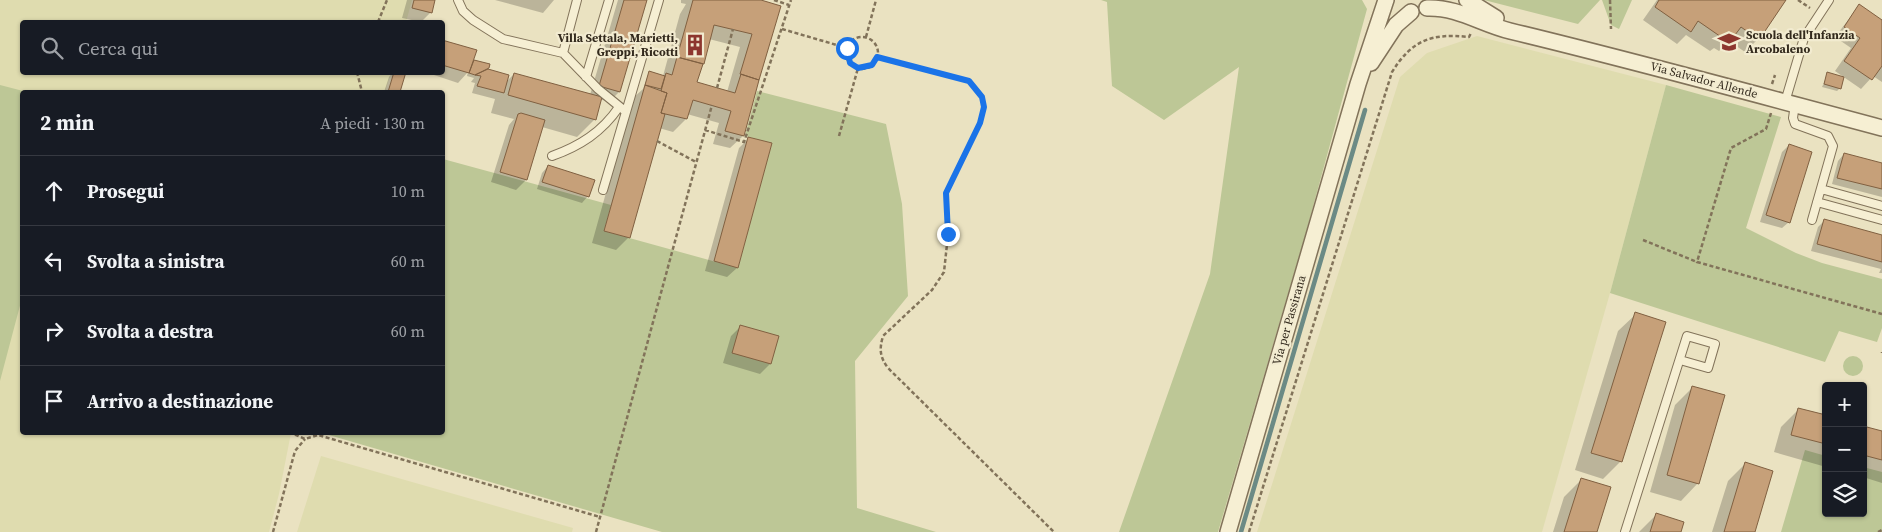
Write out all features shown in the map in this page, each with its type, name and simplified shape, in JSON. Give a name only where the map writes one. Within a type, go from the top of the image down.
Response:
[{"type":"street","points":[[1387,0],[1397,8],[1410,12]]},
{"type":"street","name":"Via per Passirana","points":[[1228,532],[1351,108],[1387,0]]},
{"type":"street","name":"Via Salvador Allende","points":[[1467,0],[1526,34]]},
{"type":"street","name":"Via Salvador Allende","points":[[1410,12],[1431,4],[1475,17],[1499,28],[1784,105],[1882,128]]},
{"type":"street","name":"Via per Passirana","points":[[1351,108],[1378,51],[1396,25],[1410,12]]},
{"type":"lane","points":[[458,0],[463,12],[503,39],[563,53],[586,78],[622,109]]},
{"type":"lane","points":[[563,53],[577,0]]},
{"type":"lane","points":[[586,78],[609,0]]},
{"type":"lane","points":[[603,190],[622,109],[659,0]]},
{"type":"lane","points":[[1812,220],[1833,146],[1832,140],[1824,134],[1795,124],[1784,105],[1804,38],[1829,0]]},
{"type":"lane","points":[[552,156],[574,148],[598,132],[622,109]]},
{"type":"lane","points":[[1821,189],[1882,206]]},
{"type":"lane","points":[[1817,202],[1882,220]]},
{"type":"lane","points":[[1625,532],[1680,360],[1688,336],[1715,344],[1708,368],[1680,360]]},
{"type":"path","points":[[379,20],[387,0]]},
{"type":"path","points":[[774,0],[790,5]]},
{"type":"path","points":[[705,130],[744,142],[791,0]]},
{"type":"path","points":[[866,37],[876,0]]},
{"type":"path","points":[[1610,0],[1611,29]]},
{"type":"path","points":[[1249,532],[1392,72],[1403,54],[1415,44],[1431,37],[1469,37],[1475,17]]},
{"type":"path","points":[[717,88],[733,29]]},
{"type":"path","points":[[782,29],[847,48]]},
{"type":"path","points":[[866,37],[877,47],[877,57],[872,65],[858,68],[850,63],[847,48],[852,40],[866,37]]},
{"type":"path","points":[[877,57],[969,81],[982,97],[984,107],[980,123],[946,193],[948,234],[944,272],[932,290],[883,336],[880,347],[881,359],[1054,532]]},
{"type":"path","points":[[839,136],[858,68]]},
{"type":"path","points":[[358,75],[362,90]]},
{"type":"path","points":[[596,532],[712,105]]},
{"type":"path","points":[[1697,262],[1731,148],[1766,129],[1784,105]]},
{"type":"path","points":[[657,141],[696,162]]},
{"type":"path","points":[[1644,240],[1697,262],[1882,314]]},
{"type":"path","points":[[296,435],[305,439]]},
{"type":"path","points":[[273,532],[295,451],[305,439],[318,435],[600,517]]},
{"type":"path","points":[[1878,532],[1882,530]]},
{"type":"shaded area","points":[[0,0],[412,0],[407,20],[20,20],[20,75],[390,75],[386,90],[20,90],[20,435],[291,435],[269,532],[0,532]]},
{"type":"shaded area","points":[[1477,36],[1666,85],[1610,293],[1542,532],[1257,532],[1400,77],[1427,53]]},
{"type":"shaded area","points":[[321,456],[573,528],[572,532],[297,532]]},
{"type":"green space","points":[[1101,0],[1362,0],[1367,9],[1305,236],[1218,532],[1119,532],[1210,274],[1239,67],[1164,120],[1112,86],[1107,2]]},
{"type":"green space","points":[[1484,0],[1600,0],[1578,24]]},
{"type":"green space","points":[[1602,0],[1632,0],[1619,29],[1611,25]]},
{"type":"green space","points":[[0,85],[20,90],[20,306],[0,381]]},
{"type":"green space","points":[[1666,85],[1781,117],[1746,228],[1796,253],[1822,263],[1882,279],[1882,328],[1877,342],[1839,331],[1825,362],[1610,293]]},
{"type":"green space","points":[[757,91],[886,124],[902,204],[908,296],[855,361],[857,508],[936,532],[662,532],[329,435],[445,435],[445,160],[611,205],[604,231],[738,268],[772,143],[745,136]]},
{"type":"green space","points":[[1849,356],[1857,356],[1863,362],[1863,370],[1857,376],[1849,376],[1843,370],[1843,362]]},
{"type":"green space","points":[[1805,450],[1822,455],[1822,517],[1867,517],[1867,468],[1882,472],[1882,532],[1781,532]]},
{"type":"building","points":[[414,0],[435,0],[432,13],[412,8]]},
{"type":"building","points":[[624,0],[647,0],[620,92],[599,86]]},
{"type":"building","name":"Villa Settala, Marietti, Greppi, Ricotti","points":[[693,0],[761,0],[781,6],[759,80],[740,74],[752,34],[714,25],[704,64],[677,57]]},
{"type":"building","points":[[1659,0],[1786,0],[1759,40],[1741,27],[1732,39],[1728,36],[1724,39],[1698,21],[1691,32],[1655,7]]},
{"type":"building","points":[[1859,4],[1882,20],[1882,66],[1872,80],[1844,61],[1860,38],[1844,27]]},
{"type":"building","points":[[445,41],[477,50],[469,73],[445,66]]},
{"type":"building","points":[[677,57],[703,64],[697,82],[735,93],[741,74],[759,80],[744,136],[725,131],[731,111],[693,100],[687,119],[661,113],[667,93],[661,91],[666,73],[672,75]]},
{"type":"building","points":[[474,60],[490,64],[489,68],[475,75],[469,73]]},
{"type":"building","points":[[488,69],[509,75],[504,93],[477,86],[481,76],[475,75]]},
{"type":"building","points":[[649,71],[665,76],[661,89],[645,85]]},
{"type":"building","points":[[1827,72],[1844,77],[1841,89],[1824,84]]},
{"type":"building","points":[[514,73],[602,97],[596,120],[508,95]]},
{"type":"building","points":[[393,75],[405,75],[401,90],[389,90]]},
{"type":"building","points":[[645,85],[667,93],[661,113],[665,114],[630,238],[604,231]]},
{"type":"building","points":[[521,113],[545,120],[527,180],[500,172],[518,114]]},
{"type":"building","points":[[748,137],[772,143],[738,268],[714,261]]},
{"type":"building","points":[[1789,144],[1812,152],[1790,223],[1766,215]]},
{"type":"building","points":[[1844,153],[1882,163],[1882,189],[1837,178]]},
{"type":"building","points":[[548,165],[595,180],[589,197],[542,182]]},
{"type":"building","points":[[1824,219],[1882,235],[1882,262],[1817,244]]},
{"type":"building","points":[[1635,312],[1666,322],[1622,462],[1591,453]]},
{"type":"building","points":[[740,325],[779,336],[771,364],[732,353]]},
{"type":"building","points":[[1692,386],[1725,395],[1699,484],[1667,475]]},
{"type":"building","points":[[1798,408],[1822,414],[1822,443],[1791,435]]},
{"type":"building","points":[[1867,427],[1882,431],[1882,460],[1867,456]]},
{"type":"building","points":[[1745,462],[1773,471],[1755,532],[1724,532]]},
{"type":"building","points":[[1581,478],[1611,487],[1597,532],[1564,532]]},
{"type":"building","points":[[1656,513],[1684,522],[1681,532],[1650,532]]},
{"type":"waterway","points":[[1241,532],[1365,110]]},
{"type":"place","name":"Scuola dell'Infanzia Arcobaleno","points":[[1729,42]]},
{"type":"place","name":"Villa Settala, Marietti, Greppi, Ricotti","points":[[695,45]]},
{"type":"route","points":[[847,48],[847,58],[850,63],[858,68],[868,68],[875,62],[877,57],[969,81],[977,88],[982,97],[984,107],[980,123],[946,193],[948,234]]}]
